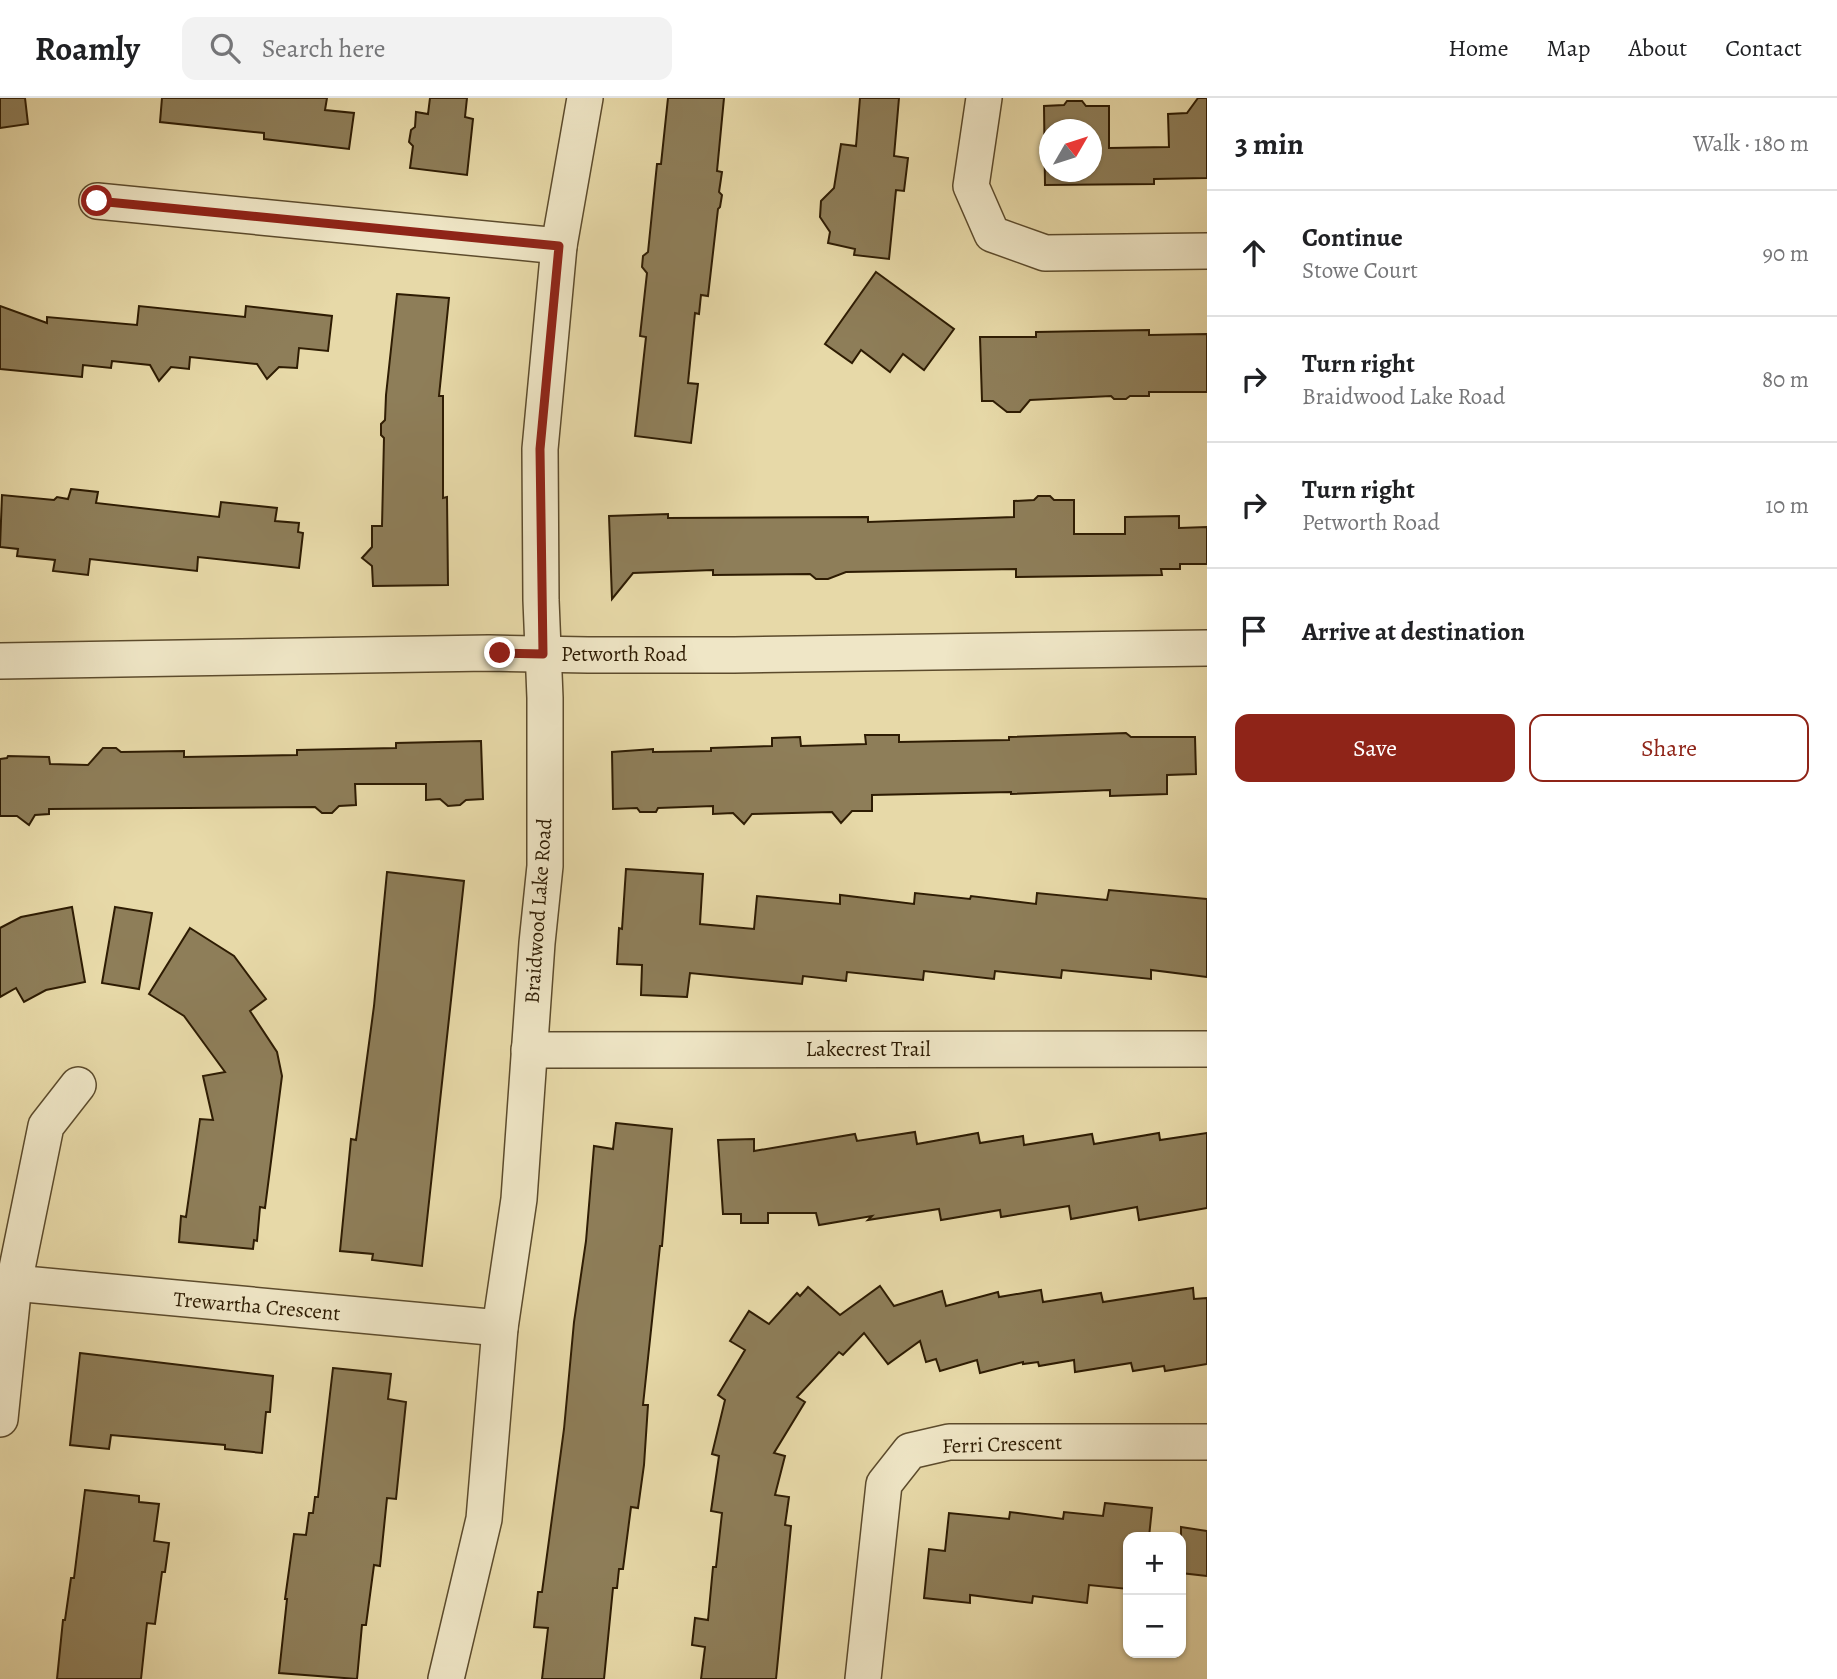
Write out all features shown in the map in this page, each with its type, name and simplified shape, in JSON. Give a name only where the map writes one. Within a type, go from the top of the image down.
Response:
[{"type":"street","name":"Braidwood Lake Road","points":[[446,1679],[484,1519],[500,1328],[519,1199],[545,866],[540,449],[559,246],[585,98]]},
{"type":"street","points":[[984,98],[971,186],[992,234],[1045,253],[1207,251]]},
{"type":"street","points":[[97,201],[559,246]]},
{"type":"street","name":"Petworth Road","points":[[0,661],[248,656],[734,655],[1207,648]]},
{"type":"street","name":"Lakecrest Trail","points":[[529,1050],[1207,1049]]},
{"type":"street","points":[[0,1419],[14,1283],[46,1126],[78,1085]]},
{"type":"street","name":"Trewartha Crescent","points":[[14,1283],[500,1328]]},
{"type":"street","name":"Ferri Crescent","points":[[863,1679],[884,1483],[910,1451],[949,1442],[1207,1442]]},
{"type":"building","points":[[0,98],[25,98],[28,124],[0,128]]},
{"type":"building","points":[[162,98],[327,98],[325,110],[354,113],[349,149],[264,139],[264,133],[160,122]]},
{"type":"building","points":[[430,98],[467,98],[465,117],[473,119],[467,175],[410,168],[413,146],[409,142],[411,130],[415,127],[416,112],[428,114]]},
{"type":"building","points":[[668,98],[724,98],[717,171],[722,172],[719,192],[722,195],[708,296],[701,295],[699,314],[695,313],[688,383],[698,384],[691,443],[635,436],[646,337],[640,336],[647,273],[642,267],[643,256],[648,252],[657,164],[661,164]]},
{"type":"building","points":[[860,98],[899,98],[894,156],[908,158],[904,191],[896,190],[889,259],[854,255],[855,249],[828,243],[830,232],[820,217],[821,201],[834,188],[841,144],[856,146]]},
{"type":"building","points":[[1198,98],[1207,98],[1207,178],[1154,179],[1154,184],[1045,185],[1045,182],[1102,182],[1102,119],[1044,119],[1044,106],[1082,101],[1086,106],[1109,106],[1109,148],[1169,147],[1168,114],[1187,113]]},
{"type":"building","points":[[876,272],[954,329],[924,370],[903,354],[890,372],[861,350],[852,363],[825,344]]},
{"type":"building","points":[[397,294],[449,298],[439,396],[443,396],[443,498],[447,497],[448,585],[373,586],[372,566],[362,558],[372,547],[372,526],[382,526],[384,438],[381,435],[381,424],[385,420]]},
{"type":"building","points":[[0,306],[47,323],[47,317],[137,325],[139,306],[245,317],[246,306],[332,316],[328,351],[299,348],[297,368],[279,367],[267,379],[257,364],[190,357],[189,369],[171,367],[159,381],[150,365],[112,361],[111,368],[83,365],[82,377],[0,369]]},
{"type":"building","points":[[1149,330],[1149,335],[1207,334],[1207,392],[1149,392],[1149,396],[1130,396],[1126,399],[1114,399],[1111,396],[1030,400],[1020,412],[1007,412],[993,401],[982,401],[980,337],[1036,337],[1036,332]]},
{"type":"building","points":[[71,489],[98,492],[96,503],[219,517],[221,502],[277,508],[275,521],[299,523],[298,532],[303,533],[299,568],[198,557],[197,571],[90,559],[88,575],[53,571],[55,560],[17,556],[18,549],[0,547],[2,495],[68,499]]},
{"type":"building","points":[[1038,496],[1050,496],[1054,500],[1074,500],[1074,534],[1125,534],[1125,517],[1179,516],[1179,528],[1207,527],[1207,564],[1180,564],[1180,569],[1161,569],[1162,575],[1016,577],[1016,569],[846,572],[828,579],[816,579],[810,574],[713,575],[713,570],[633,573],[612,599],[609,516],[668,514],[668,518],[868,517],[868,522],[1014,517],[1014,501],[1034,500]]},
{"type":"building","points":[[1126,733],[1131,737],[1195,737],[1196,774],[1167,775],[1167,794],[1110,796],[1110,790],[872,795],[872,811],[852,811],[841,823],[832,812],[752,814],[744,824],[733,813],[713,814],[713,806],[658,808],[656,812],[640,812],[637,808],[613,809],[612,752],[653,749],[653,752],[711,751],[711,748],[772,746],[772,738],[800,737],[801,746],[866,744],[865,735],[899,735],[899,742],[1009,740],[1009,737]]},
{"type":"building","points":[[481,741],[483,799],[466,800],[460,805],[448,806],[440,799],[426,800],[426,784],[355,784],[356,805],[339,806],[332,813],[322,813],[315,807],[49,809],[49,814],[35,815],[29,825],[17,816],[0,816],[0,759],[8,756],[49,757],[50,764],[88,765],[103,748],[116,748],[121,752],[184,751],[184,757],[297,755],[297,750],[396,748],[396,743]]},
{"type":"building","points":[[626,869],[703,874],[700,924],[754,929],[757,896],[840,904],[840,895],[914,904],[915,893],[1036,904],[1037,893],[1107,900],[1109,890],[1207,899],[1207,977],[1151,970],[1151,979],[1062,970],[1061,978],[995,971],[994,979],[924,971],[923,980],[847,972],[846,981],[803,976],[802,984],[690,973],[687,997],[641,995],[642,965],[617,964]]},
{"type":"building","points":[[387,872],[464,881],[422,1266],[372,1260],[373,1254],[340,1251],[351,1139],[356,1140],[374,1006]]},
{"type":"building","points":[[72,907],[85,982],[46,990],[24,1002],[16,988],[0,997],[0,928],[21,917]]},
{"type":"building","points":[[115,907],[152,913],[139,989],[102,983]]},
{"type":"building","points":[[190,928],[234,956],[266,999],[250,1011],[277,1052],[282,1076],[265,1208],[260,1207],[257,1241],[254,1240],[253,1249],[179,1242],[181,1216],[186,1217],[200,1119],[213,1120],[203,1076],[225,1072],[184,1016],[149,994]]},
{"type":"building","points":[[616,1123],[672,1129],[662,1246],[643,1405],[648,1405],[644,1465],[638,1508],[631,1507],[623,1569],[619,1569],[617,1588],[613,1588],[604,1679],[542,1679],[548,1628],[534,1627],[538,1592],[542,1592],[564,1429],[594,1146],[613,1149]]},
{"type":"building","points":[[915,1132],[917,1144],[978,1133],[980,1143],[1023,1136],[1024,1145],[1092,1134],[1094,1144],[1159,1133],[1160,1140],[1207,1133],[1207,1208],[1139,1220],[1137,1207],[1071,1219],[1069,1206],[1001,1217],[1000,1210],[941,1220],[939,1209],[819,1225],[816,1213],[768,1213],[768,1223],[741,1223],[741,1214],[723,1214],[718,1140],[754,1139],[754,1151],[855,1134],[857,1141]]},
{"type":"building","points":[[880,1286],[894,1306],[942,1291],[946,1306],[998,1292],[999,1297],[1041,1290],[1043,1302],[1101,1293],[1103,1302],[1193,1288],[1194,1299],[1207,1298],[1207,1364],[1165,1371],[1164,1366],[1133,1371],[1131,1363],[1075,1372],[1074,1360],[1039,1366],[1038,1362],[1023,1362],[980,1373],[977,1360],[940,1371],[936,1359],[926,1362],[920,1341],[888,1364],[864,1333],[843,1355],[839,1352],[797,1397],[805,1402],[774,1453],[785,1456],[775,1495],[789,1497],[785,1525],[791,1526],[776,1679],[701,1679],[705,1647],[692,1645],[695,1618],[708,1620],[722,1513],[711,1511],[719,1456],[712,1454],[725,1400],[718,1395],[745,1350],[730,1341],[749,1311],[769,1324],[797,1293],[800,1296],[808,1287],[840,1315]]},
{"type":"building","points":[[80,1353],[273,1376],[270,1412],[266,1412],[262,1453],[225,1449],[225,1445],[111,1435],[109,1449],[70,1445]]},
{"type":"building","points":[[333,1368],[391,1374],[388,1399],[406,1402],[396,1499],[387,1498],[380,1566],[374,1565],[366,1625],[362,1625],[357,1679],[279,1673],[294,1534],[306,1535],[309,1513],[313,1513],[315,1497],[318,1497]]},
{"type":"building","points":[[85,1490],[139,1496],[139,1502],[159,1504],[154,1541],[169,1543],[155,1624],[147,1623],[141,1679],[57,1679],[63,1620],[71,1578],[74,1578]]},
{"type":"building","points":[[1105,1503],[1152,1508],[1150,1532],[1123,1532],[1123,1588],[1089,1585],[1087,1603],[1033,1596],[1032,1603],[970,1595],[970,1603],[924,1598],[929,1549],[945,1551],[949,1513],[1009,1519],[1010,1512],[1063,1519],[1064,1512],[1103,1516]]},
{"type":"building","points":[[1181,1527],[1207,1531],[1207,1576],[1186,1574],[1186,1532],[1181,1532]]},
{"type":"route","points":[[97,201],[559,246],[540,449],[543,654],[500,653]]}]
